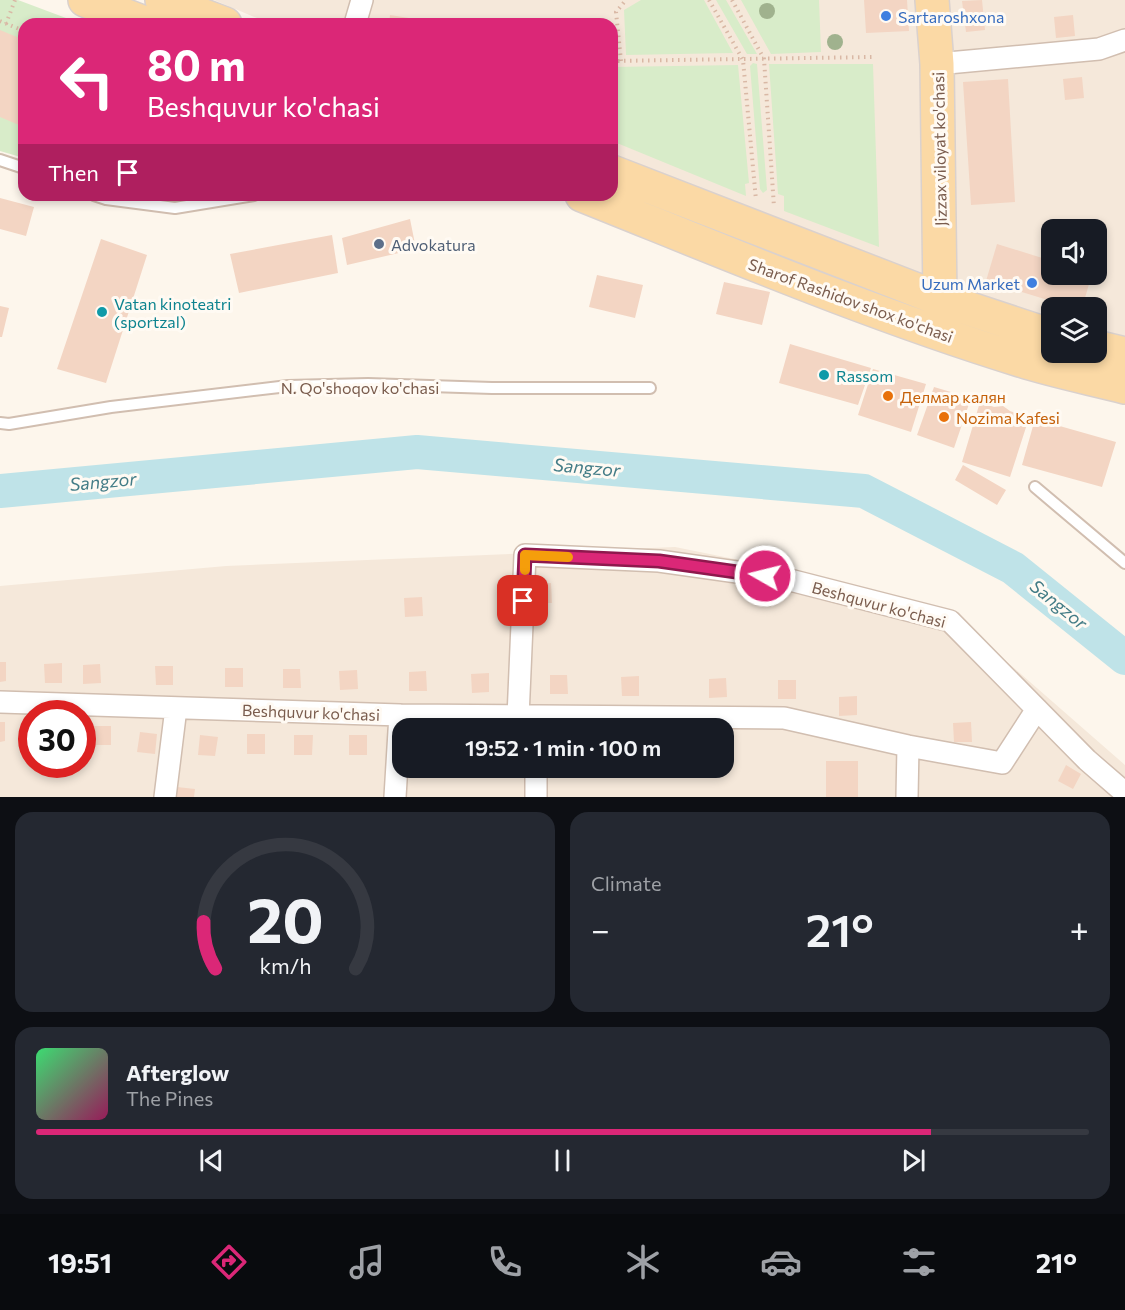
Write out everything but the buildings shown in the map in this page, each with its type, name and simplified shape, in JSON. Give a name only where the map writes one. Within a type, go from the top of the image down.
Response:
[{"type":"main road","points":[[85,0],[132,18]]},
{"type":"main road","points":[[162,0],[209,18]]},
{"type":"main road","name":"Jizzax viloyat ko'chasi","points":[[933,0],[937,64],[940,299]]},
{"type":"main road","name":"Sharof Rashidov shox ko'chasi","points":[[618,174],[940,299],[1041,332]]},
{"type":"main road","name":"Sharof Rashidov shox ko'chasi","points":[[597,201],[814,289],[893,317],[1021,360],[1125,387]]},
{"type":"main road","points":[[1107,350],[1125,354]]},
{"type":"street","points":[[357,18],[362,0]]},
{"type":"street","points":[[937,64],[1099,49],[1125,40]]},
{"type":"street","name":"Beshquvur ko'chasi","points":[[530,718],[525,555],[659,561],[786,579],[950,621],[1087,760],[1125,793]]},
{"type":"street","name":"Beshquvur ko'chasi","points":[[0,702],[465,718]]},
{"type":"street","points":[[165,797],[176,708]]},
{"type":"street","name":"Beshquvur ko'chasi","points":[[734,719],[784,718],[1002,764],[1037,709]]},
{"type":"street","points":[[395,797],[400,715]]},
{"type":"street","points":[[907,797],[908,746]]},
{"type":"street","points":[[536,778],[536,797]]},
{"type":"lane","points":[[0,160],[18,166]]},
{"type":"lane","points":[[121,201],[175,208],[218,201]]},
{"type":"lane","name":"N. Qo'shoqov ko'chasi","points":[[0,423],[9,424],[111,407],[288,386],[368,384],[492,388],[650,388]]},
{"type":"lane","points":[[1035,487],[1125,563]]},
{"type":"path","points":[[6,24],[15,0]]},
{"type":"path","points":[[617,18],[616,12],[626,0]]},
{"type":"path","points":[[710,0],[743,60],[756,204]]},
{"type":"path","points":[[732,0],[764,59],[774,211]]},
{"type":"path","points":[[0,21],[18,29]]},
{"type":"path","points":[[618,32],[621,61],[872,57]]},
{"type":"shaded area","points":[[214,0],[1125,0],[1125,344],[1107,338],[1107,297],[1041,297],[1041,317],[979,297],[618,161],[618,18],[257,18]]},
{"type":"shaded area","points":[[675,547],[818,576],[958,619],[1125,765],[1125,797],[0,797],[0,586],[226,566]]},
{"type":"green space","points":[[0,0],[18,0],[66,18],[18,18],[18,156],[0,151]]},
{"type":"green space","points":[[641,0],[704,0],[733,53],[626,55],[624,10]]},
{"type":"green space","points":[[716,0],[726,0],[757,54],[747,54]]},
{"type":"green space","points":[[741,0],[819,0],[821,52],[771,54]]},
{"type":"green space","points":[[753,63],[757,64],[767,190],[763,193],[760,189],[750,66]]},
{"type":"green space","points":[[769,64],[873,64],[879,247],[784,211],[784,196],[778,194]]},
{"type":"green space","points":[[738,65],[749,183],[745,184],[746,196],[618,143],[618,67]]},
{"type":"waterway","name":"Sangzor","points":[[0,491],[417,452],[864,491],[1013,568],[1125,658]]},
{"type":"slow traffic","points":[[525,570],[525,555],[568,557]]},
{"type":"place","name":"Sartaroshxona","points":[[886,16]]},
{"type":"place","name":"Advokatura","points":[[379,244]]},
{"type":"place","name":"Uzum Market","points":[[1032,283]]},
{"type":"place","name":"Vatan kinoteatri (sportzal)","points":[[102,312]]},
{"type":"place","name":"Rassom","points":[[824,375]]},
{"type":"place","name":"Делмар калян","points":[[888,396]]},
{"type":"place","name":"Nozima Kafesi","points":[[944,417]]},
{"type":"route","points":[[523,601],[525,555],[659,561],[765,576]]}]
